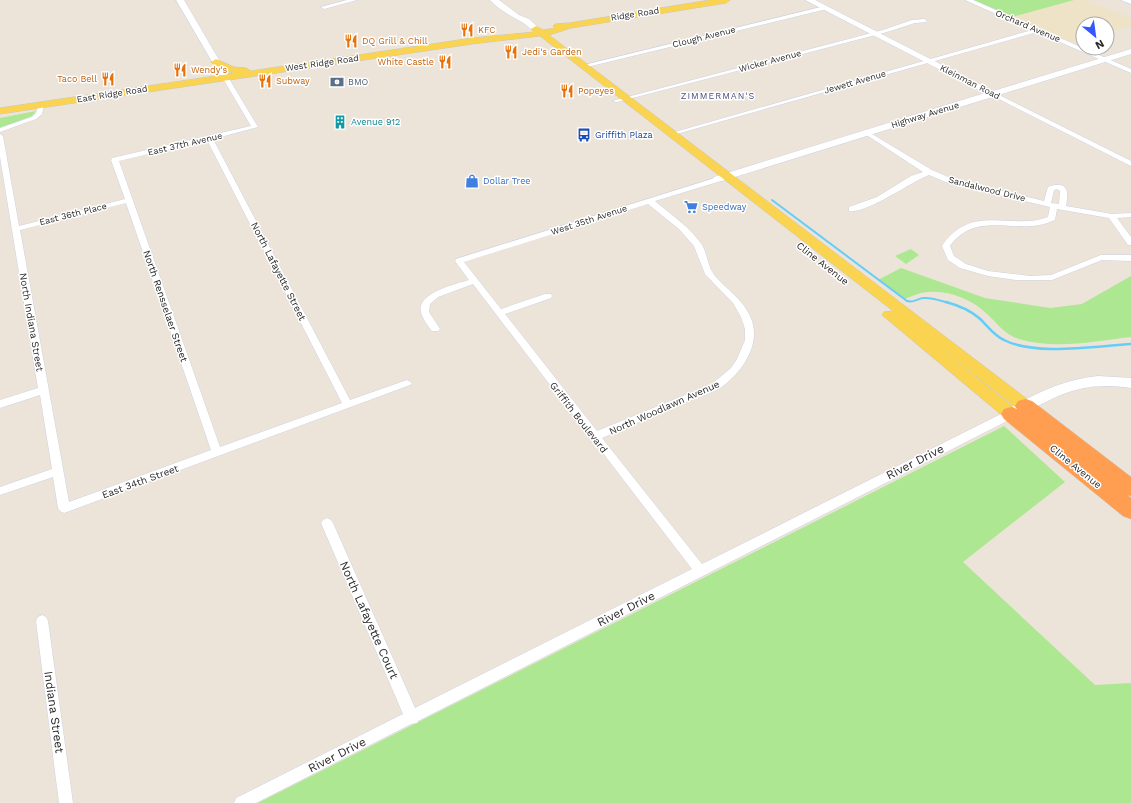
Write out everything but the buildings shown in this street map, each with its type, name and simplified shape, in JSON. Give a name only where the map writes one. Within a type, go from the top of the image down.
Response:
[{"type":"highway","name":"Cline Avenue","points":[[1018,410],[1131,488]]},
{"type":"highway","name":"Cline Avenue","points":[[1018,410],[1131,510]]},
{"type":"main road","name":"Ridge Road","points":[[534,31],[561,29],[569,26],[726,0]]},
{"type":"main road","name":"Cline Avenue","points":[[534,31],[583,66],[620,99],[1018,410]]},
{"type":"main road","name":"Cline Avenue","points":[[534,31],[549,48],[671,134],[723,178]]},
{"type":"main road","name":"West Ridge Road","points":[[225,77],[534,31]]},
{"type":"main road","points":[[494,38],[526,40],[549,48]]},
{"type":"main road","points":[[216,62],[232,70],[265,71]]},
{"type":"main road","name":"East Ridge Road","points":[[0,111],[225,77]]},
{"type":"street","points":[[180,0],[225,77]]},
{"type":"street","points":[[324,8],[334,4],[354,0]]},
{"type":"street","name":"Cline Avenue","points":[[494,0],[516,17],[519,23],[534,31]]},
{"type":"street","name":"Kleinman Road","points":[[809,0],[1131,164]]},
{"type":"street","name":"Orchard Avenue","points":[[968,0],[1131,71]]},
{"type":"street","points":[[1125,0],[1131,2]]},
{"type":"street","name":"Clough Avenue","points":[[583,66],[825,8]]},
{"type":"street","name":"Wicker Avenue","points":[[620,99],[875,33],[914,21],[924,21]]},
{"type":"street","name":"Jewett Avenue","points":[[671,134],[1038,30]]},
{"type":"street","name":"Highway Avenue","points":[[723,178],[1131,51]]},
{"type":"street","name":"East 37th Avenue","points":[[115,160],[255,127],[225,77]]},
{"type":"street","points":[[0,130],[34,118],[40,113],[41,105]]},
{"type":"street","name":"Sandalwood Drive","points":[[867,133],[929,172],[960,184],[1055,206],[1112,216],[1131,216]]},
{"type":"street","name":"North Indiana Street","points":[[0,136],[64,508]]},
{"type":"street","name":"North Lafayette Street","points":[[210,138],[348,405]]},
{"type":"street","name":"North Rensselaer Street","points":[[115,160],[217,452]]},
{"type":"street","points":[[852,209],[880,199],[914,178],[929,172]]},
{"type":"street","name":"West 35th Avenue","points":[[459,261],[723,178]]},
{"type":"street","name":"East 36th Place","points":[[16,229],[129,200]]},
{"type":"street","name":"North Woodlawn Avenue","points":[[594,437],[725,380],[739,366],[748,345],[749,328],[740,306],[709,274],[701,251],[695,241],[650,201]]},
{"type":"street","points":[[1055,206],[1052,218],[1044,222],[1030,224],[1004,221],[982,222],[971,225],[949,240],[946,246],[947,252],[954,261],[968,268],[1025,279],[1053,276],[1102,258],[1131,258]]},
{"type":"street","points":[[1112,216],[1131,244]]},
{"type":"street","name":"Griffith Boulevard","points":[[459,261],[700,572]]},
{"type":"street","points":[[435,329],[425,312],[426,303],[435,295],[474,281]]},
{"type":"street","points":[[498,313],[548,296]]},
{"type":"street","points":[[1018,410],[1064,386],[1080,382],[1102,380],[1131,383]]},
{"type":"street","points":[[348,405],[407,383]]},
{"type":"street","points":[[0,404],[44,390]]},
{"type":"street","name":"East 34th Street","points":[[64,508],[348,405]]},
{"type":"street","name":"River Drive","points":[[242,803],[1018,410]]},
{"type":"street","points":[[0,491],[57,471]]},
{"type":"street","name":"North Lafayette Court","points":[[327,522],[412,718]]},
{"type":"street","name":"Indiana Street","points":[[42,621],[66,803]]},
{"type":"shaded area","points":[[1074,0],[1086,0],[1131,18],[1131,26],[1115,31],[1115,16],[1075,16],[1075,44],[1012,17]]},
{"type":"green space","points":[[973,0],[1074,0],[1012,17]]},
{"type":"green space","points":[[36,111],[32,116],[0,128],[0,118]]},
{"type":"green space","points":[[911,249],[919,255],[906,264],[895,256]]},
{"type":"green space","points":[[901,268],[985,298],[1050,308],[1082,304],[1131,276],[1131,337],[1075,344],[1047,344],[1019,339],[1009,335],[980,308],[959,296],[944,292],[928,292],[919,293],[905,299],[878,280]]},
{"type":"green space","points":[[1004,426],[1065,482],[963,562],[1095,685],[1131,683],[1131,803],[258,803]]},
{"type":"waterway","points":[[772,200],[907,301],[911,302],[921,298],[926,298],[949,303]]},
{"type":"waterway","points":[[946,302],[959,306],[972,313],[990,330],[1004,340],[1017,345],[1032,348],[1066,349],[1131,344]]},
{"type":"place","name":"KFC","points":[[467,30]]},
{"type":"place","name":"DQ Grill & Chill","points":[[351,41]]},
{"type":"place","name":"Jedi's Garden","points":[[511,52]]},
{"type":"place","name":"White Castle","points":[[445,62]]},
{"type":"place","name":"Wendy's","points":[[180,70]]},
{"type":"place","name":"Taco Bell","points":[[108,79]]},
{"type":"place","name":"Subway","points":[[265,81]]},
{"type":"place","name":"BMO","points":[[337,82]]},
{"type":"place","name":"Popeyes","points":[[567,91]]},
{"type":"place","name":"Avenue 912","points":[[340,122]]},
{"type":"place","name":"Griffith Plaza","points":[[584,135]]},
{"type":"place","name":"Dollar Tree","points":[[472,181]]},
{"type":"place","name":"Speedway","points":[[691,207]]},
{"type":"district","name":"ZIMMERMAN'S","points":[[718,96]]}]
